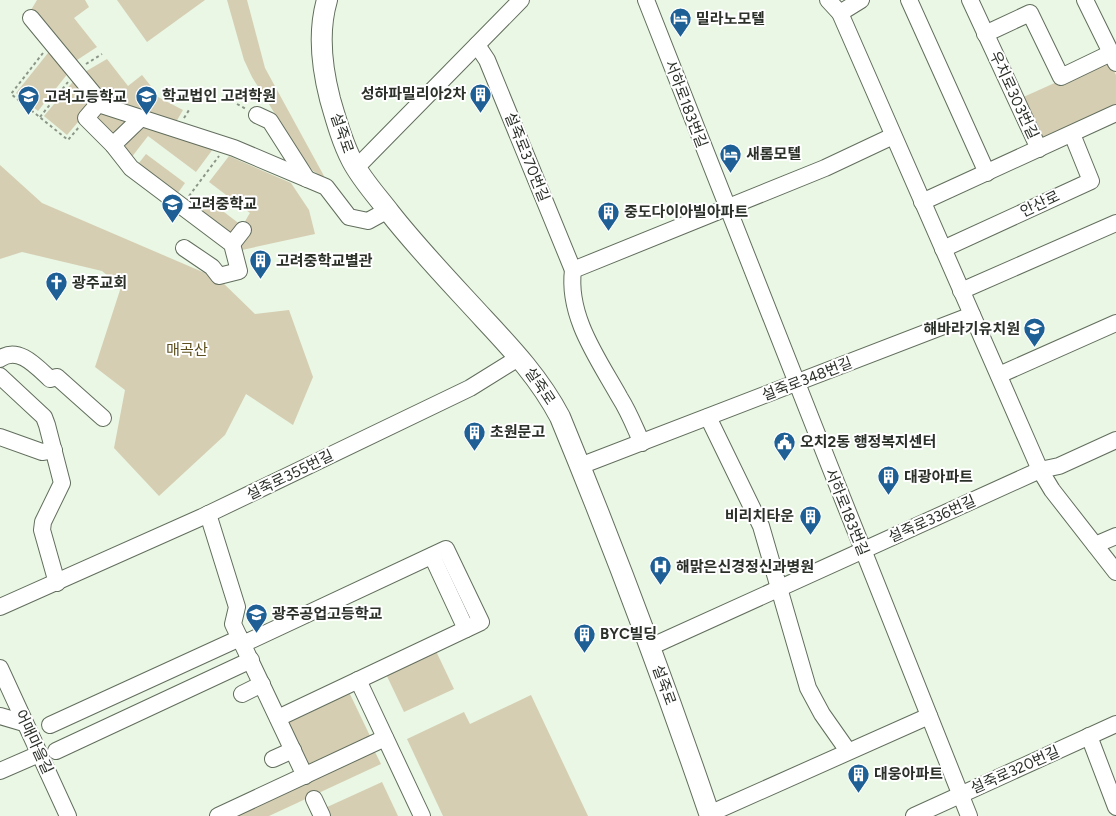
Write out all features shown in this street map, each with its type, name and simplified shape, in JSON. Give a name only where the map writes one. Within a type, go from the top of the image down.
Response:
[{"type":"main road","name":"설죽로","points":[[327,0],[323,21],[324,73],[342,138],[356,168],[422,251],[520,357],[544,389],[552,403],[580,466],[650,647],[709,815]]},
{"type":"street","points":[[356,168],[521,0]]},
{"type":"street","name":"서하로183번길","points":[[646,0],[726,208],[970,816]]},
{"type":"street","points":[[828,0],[840,13],[1040,470],[1052,490],[1116,572]]},
{"type":"street","points":[[840,13],[860,0]]},
{"type":"street","points":[[909,0],[988,173]]},
{"type":"street","name":"우치로303번길","points":[[970,0],[1039,149]]},
{"type":"street","points":[[987,37],[1030,13],[1061,77],[1114,58],[1085,1]]},
{"type":"street","points":[[31,18],[97,98],[98,104]]},
{"type":"street","name":"설죽로370번길","points":[[478,45],[487,60],[573,270]]},
{"type":"street","points":[[98,104],[226,145],[326,187],[349,217],[368,221],[388,210]]},
{"type":"street","points":[[98,104],[86,118],[113,145],[132,168],[232,244],[239,271],[219,276],[212,267],[184,248]]},
{"type":"street","name":"우치로303번길","points":[[922,202],[1116,113]]},
{"type":"street","points":[[257,115],[270,121],[307,179]]},
{"type":"street","points":[[113,145],[141,118]]},
{"type":"street","name":"안산로","points":[[943,249],[1090,181],[1072,134]]},
{"type":"street","points":[[642,443],[628,411],[591,348],[574,299],[572,286],[573,270],[825,168],[893,136]]},
{"type":"street","points":[[961,291],[1116,223]]},
{"type":"street","points":[[232,244],[243,230]]},
{"type":"street","name":"설죽로348번길","points":[[580,466],[972,315]]},
{"type":"street","points":[[999,376],[1116,323]]},
{"type":"street","points":[[0,359],[14,354],[21,356],[50,378],[57,377],[104,418]]},
{"type":"street","name":"설죽로355번길","points":[[0,607],[208,514],[470,388],[520,357]]},
{"type":"street","points":[[0,376],[44,417],[54,450],[62,483],[43,522],[42,530],[56,583]]},
{"type":"street","points":[[708,417],[756,513],[780,588],[808,688],[822,714],[848,751]]},
{"type":"street","points":[[0,437],[42,452],[54,450]]},
{"type":"street","name":"설죽로336번길","points":[[650,647],[1040,470],[1059,466],[1116,440]]},
{"type":"street","points":[[208,514],[237,606],[233,624],[305,776]]},
{"type":"street","points":[[1095,545],[1116,536]]},
{"type":"street","points":[[50,725],[242,641],[446,549],[481,622],[278,718]]},
{"type":"street","points":[[56,751],[251,660]]},
{"type":"street","name":"어매마을길","points":[[0,668],[68,816]]},
{"type":"street","points":[[358,680],[411,816]]},
{"type":"street","points":[[242,694],[262,684]]},
{"type":"street","points":[[0,716],[24,723]]},
{"type":"street","name":"설죽로","points":[[709,815],[848,751],[929,716]]},
{"type":"street","name":"설죽로320번길","points":[[914,816],[1116,724]]},
{"type":"street","points":[[1089,736],[1116,807]]},
{"type":"street","points":[[218,816],[381,740]]},
{"type":"street","points":[[381,740],[422,816]]},
{"type":"street","points":[[273,759],[293,750]]},
{"type":"street","points":[[0,771],[39,754]]},
{"type":"street","points":[[314,799],[322,816]]},
{"type":"path","points":[[52,43],[11,94],[68,140]]},
{"type":"path","points":[[40,117],[75,72],[102,54]]},
{"type":"path","points":[[182,206],[226,145]]},
{"type":"green space","points":[[37,0],[85,0],[89,7],[74,18],[97,47],[74,62],[31,10]]},
{"type":"green space","points":[[117,0],[205,0],[147,42]]},
{"type":"green space","points":[[227,0],[247,0],[265,68],[324,176],[321,176],[313,171],[300,154],[252,77],[244,60]]},
{"type":"green space","points":[[52,48],[69,72],[38,111],[16,93]]},
{"type":"green space","points":[[107,59],[128,86],[142,75],[154,90],[154,95],[183,110],[176,122],[106,101],[83,73]]},
{"type":"green space","points":[[1108,59],[1116,75],[1116,107],[1039,142],[1019,99]]},
{"type":"green space","points":[[76,78],[95,102],[67,135],[44,116]]},
{"type":"green space","points":[[101,109],[130,121],[117,138],[94,116]]},
{"type":"green space","points":[[143,123],[213,149],[196,172],[148,136],[131,158],[126,154],[125,141]]},
{"type":"green space","points":[[146,154],[185,183],[175,197],[135,168]]},
{"type":"green space","points":[[229,156],[291,183],[309,210],[315,234],[242,250],[240,245],[240,236],[243,226],[250,213],[209,182]]},
{"type":"green space","name":"매곡산","points":[[0,165],[42,203],[219,279],[255,314],[289,310],[313,377],[293,425],[246,394],[225,435],[159,496],[114,448],[125,390],[95,367],[121,287],[102,271],[22,252],[0,259]]},
{"type":"green space","points":[[203,196],[241,225],[231,238],[192,210]]},
{"type":"green space","points":[[435,649],[454,689],[404,712],[385,672]]},
{"type":"green space","points":[[348,690],[371,738],[305,769],[283,721]]},
{"type":"green space","points":[[531,695],[588,816],[443,816],[407,739],[464,712],[470,724]]},
{"type":"green space","points":[[373,748],[381,764],[269,816],[226,816]]},
{"type":"green space","points":[[382,782],[398,816],[329,816],[325,808]]},
{"type":"place","name":"밀라노모텔","points":[[681,38]]},
{"type":"place","name":"성하파밀리아2차","points":[[481,114]]},
{"type":"place","name":"고려고등학교","points":[[28,116]]},
{"type":"place","name":"학교법인 고려학원","points":[[146,116]]},
{"type":"place","name":"새롬모텔","points":[[730,174]]},
{"type":"place","name":"고려중학교","points":[[173,224]]},
{"type":"place","name":"중도다이아빌아파트","points":[[608,232]]},
{"type":"place","name":"고려중학교별관","points":[[261,280]]},
{"type":"place","name":"광주교회","points":[[56,302]]},
{"type":"place","name":"해바라기유치원","points":[[1035,348]]},
{"type":"place","name":"초원문고","points":[[475,452]]},
{"type":"place","name":"오치2동 행정복지센터","points":[[785,462]]},
{"type":"place","name":"대광아파트","points":[[889,496]]},
{"type":"place","name":"비리치타운","points":[[810,536]]},
{"type":"place","name":"해맑은신경정신과병원","points":[[661,586]]},
{"type":"place","name":"광주공업고등학교","points":[[257,634]]},
{"type":"place","name":"BYC빌딩","points":[[585,654]]},
{"type":"place","name":"대웅아파트","points":[[858,794]]}]
